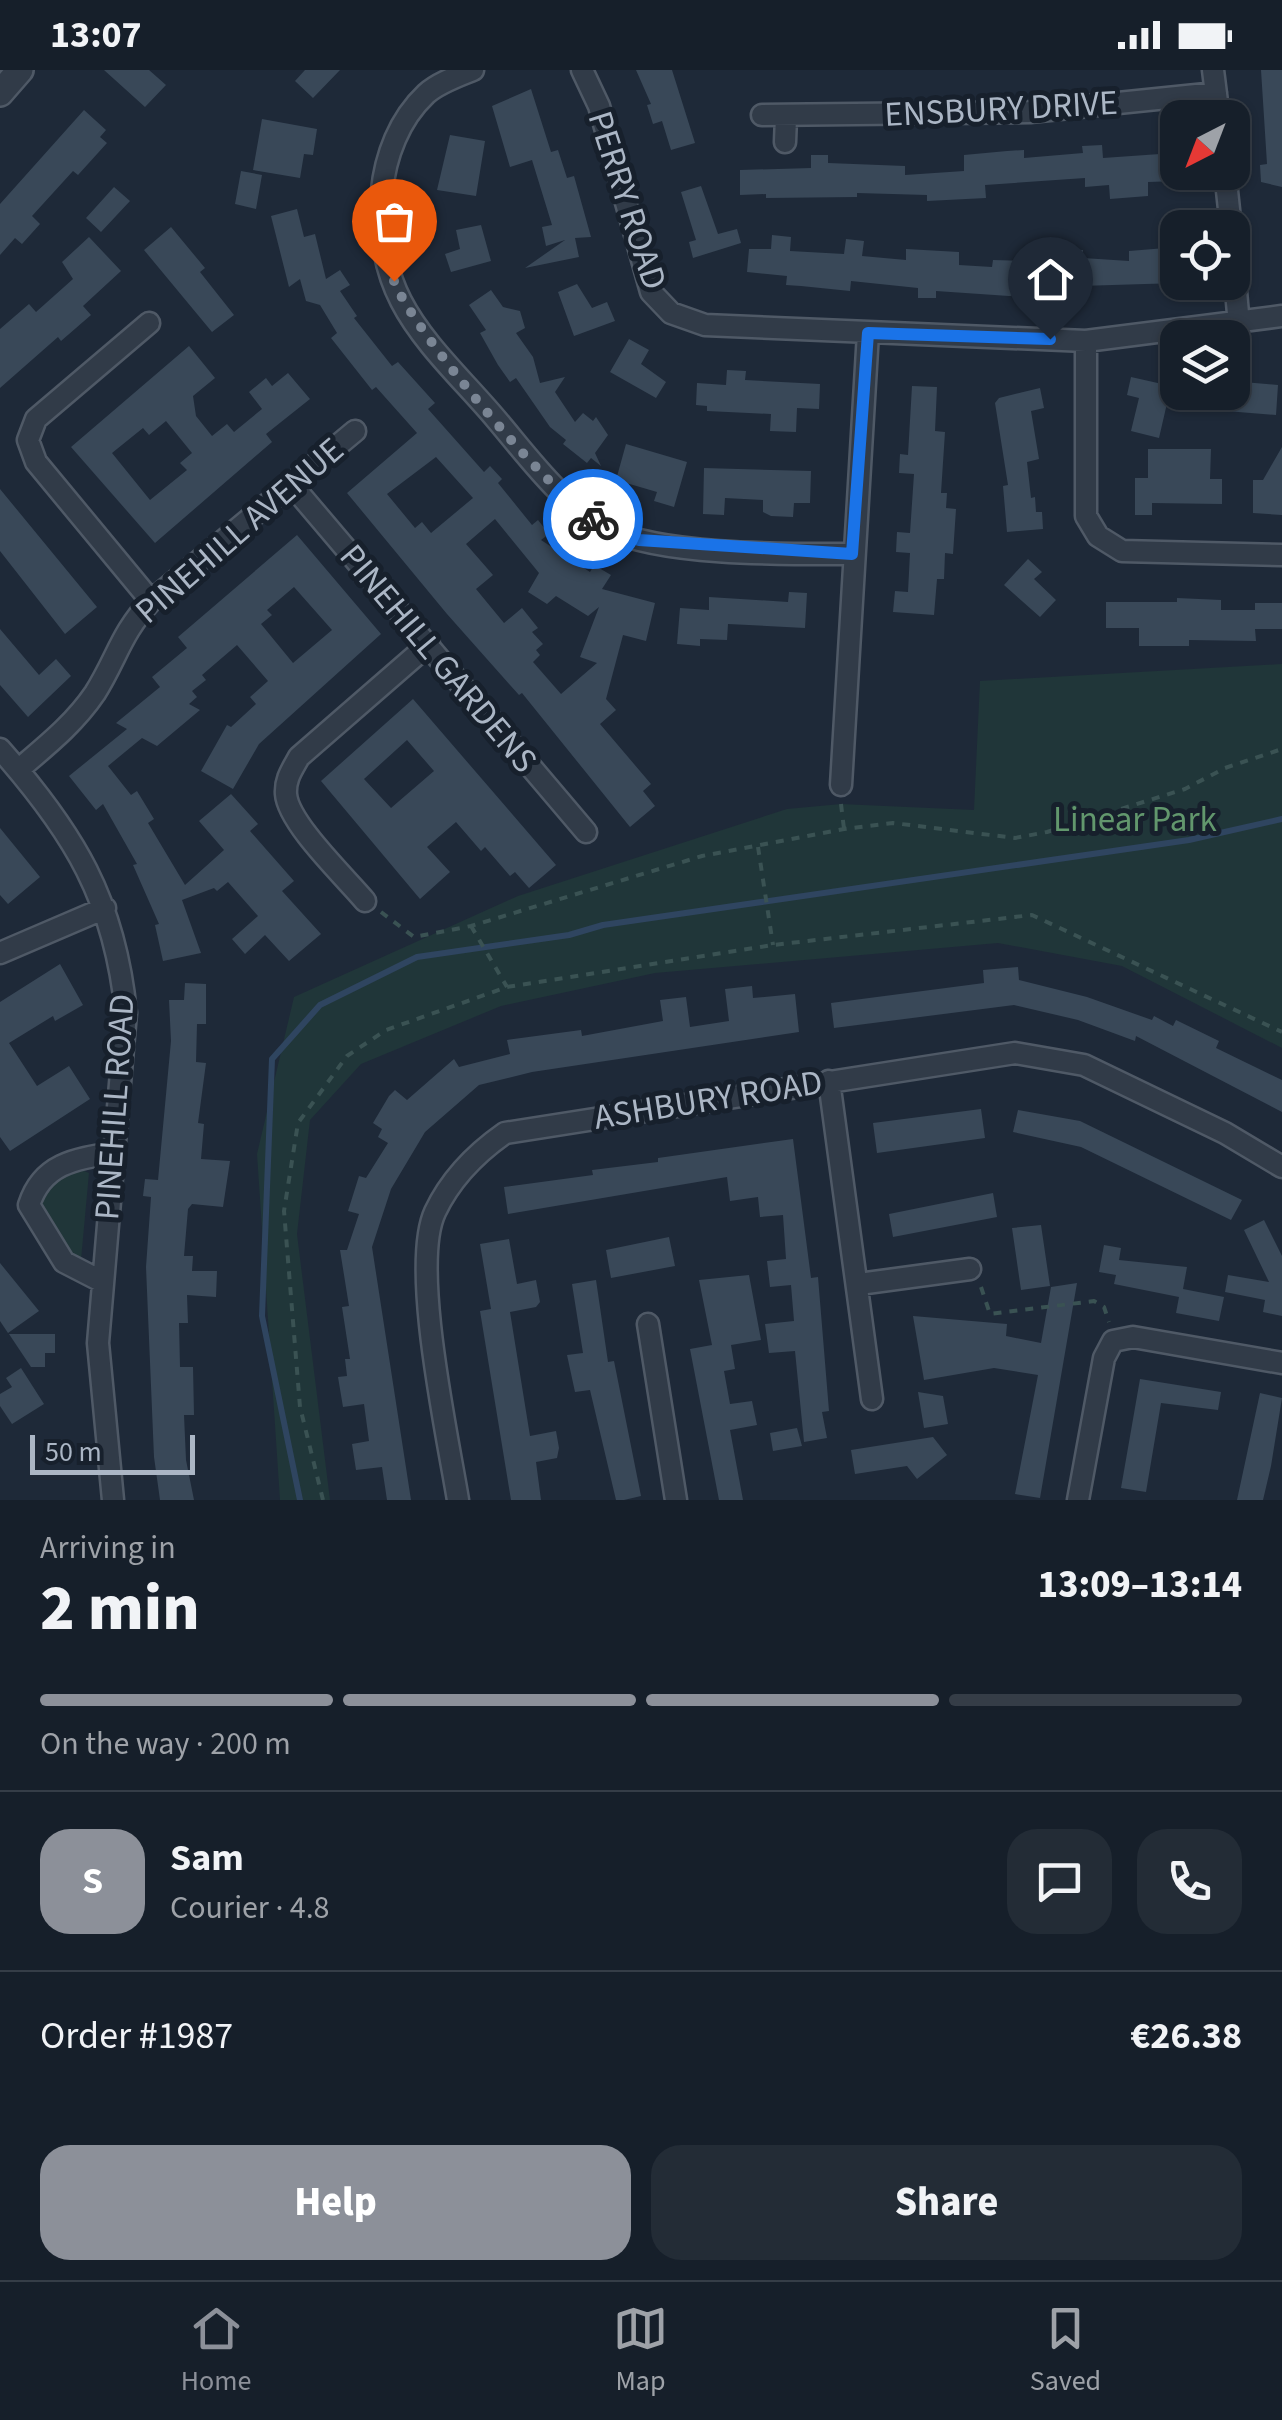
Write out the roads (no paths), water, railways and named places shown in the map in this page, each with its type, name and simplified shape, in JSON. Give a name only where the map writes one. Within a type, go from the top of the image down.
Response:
[{"type":"street","points":[[0,93],[20,70]]},
{"type":"street","points":[[473,70],[428,92],[402,124],[386,172],[380,211],[385,260],[402,302],[438,350],[552,484],[612,531],[639,540],[701,547],[852,554]]},
{"type":"street","name":"PERRY ROAD","points":[[582,70],[598,106],[651,292],[671,314],[705,326],[868,333],[1086,340],[1160,333]]},
{"type":"street","points":[[1213,70],[1217,100]]},
{"type":"street","name":"ENSBURY DRIVE","points":[[762,115],[1030,112],[1216,93]]},
{"type":"street","points":[[785,142],[786,117]]},
{"type":"street","name":"PERRY ROAD","points":[[1250,323],[1282,316]]},
{"type":"street","points":[[149,323],[36,419],[28,440],[36,462],[151,600]]},
{"type":"street","points":[[841,785],[868,333]]},
{"type":"street","points":[[1086,340],[1086,516],[1098,536],[1122,552],[1282,555]]},
{"type":"street","name":"PINEHILL AVENUE","points":[[18,770],[74,722],[97,690],[126,626],[151,600],[354,430]]},
{"type":"street","name":"PINEHILL GARDENS","points":[[291,484],[586,832]]},
{"type":"street","points":[[365,900],[294,817],[286,798],[288,778],[299,758],[429,644]]},
{"type":"street","name":"PINEHILL ROAD","points":[[0,749],[66,828],[106,908],[122,966],[126,1014],[98,1343],[114,1500]]},
{"type":"street","points":[[0,953],[106,908]]},
{"type":"street","name":"ASHBURY ROAD","points":[[458,1500],[432,1350],[428,1255],[433,1216],[476,1153],[505,1132],[1016,1052],[1084,1065],[1225,1133],[1282,1167]]},
{"type":"street","points":[[829,1081],[860,1284],[872,1399]]},
{"type":"street","points":[[102,1280],[64,1262],[29,1206],[36,1185],[58,1164],[114,1153]]},
{"type":"street","points":[[860,1284],[970,1269]]},
{"type":"street","points":[[648,1324],[676,1500]]},
{"type":"street","points":[[1078,1500],[1104,1358],[1116,1340],[1134,1337],[1282,1363]]},
{"type":"waterway","points":[[300,1500],[262,1316],[272,1059],[320,1005],[417,957],[569,935],[603,925],[1189,840],[1282,819]]},
{"type":"park label","name":"Linear Park","points":[[1135,819]]}]
